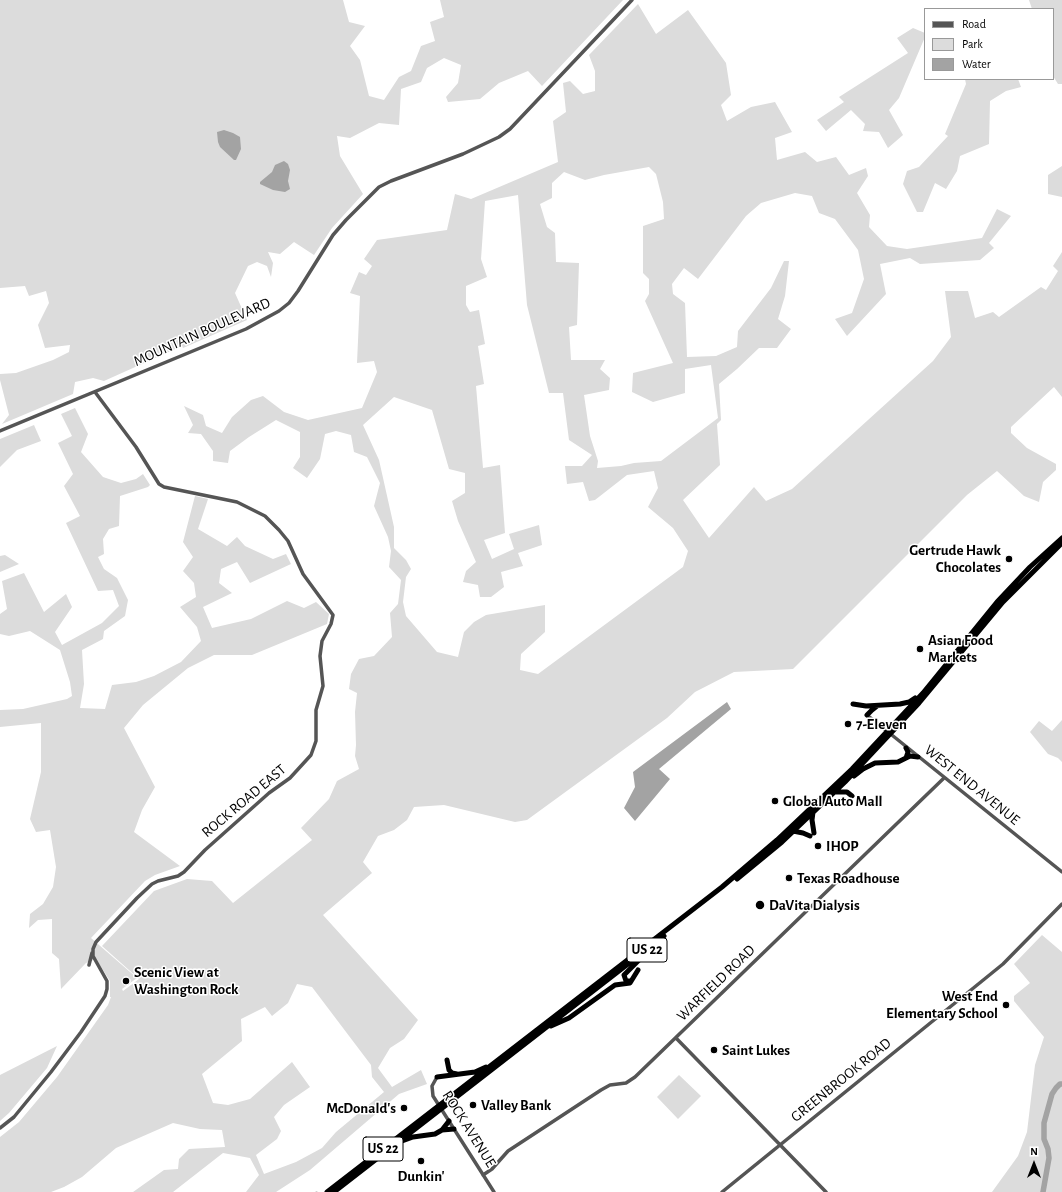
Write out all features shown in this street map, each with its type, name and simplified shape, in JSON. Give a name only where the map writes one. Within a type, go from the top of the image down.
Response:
[{"type":"highway","name":"US 22","points":[[327,1192],[548,1027],[756,864],[845,782],[922,693],[997,602],[1030,567],[1062,538]]},
{"type":"highway","name":"US 22","points":[[334,1192],[398,1143],[494,1063],[722,887],[760,855],[824,797],[930,691],[1003,602],[1062,542]]},
{"type":"highway","points":[[853,704],[903,704],[911,701],[922,693]]},
{"type":"highway","points":[[867,715],[878,705]]},
{"type":"highway","points":[[906,748],[908,752],[906,758]]},
{"type":"highway","points":[[845,782],[870,765],[880,762],[902,761],[906,758],[914,756],[918,757]]},
{"type":"highway","points":[[835,792],[847,792],[852,796]]},
{"type":"highway","points":[[792,831],[812,834],[813,812]]},
{"type":"highway","points":[[632,981],[626,981],[624,975],[653,945]]},
{"type":"highway","points":[[548,1027],[568,1018],[615,985],[627,985],[632,981],[638,970]]},
{"type":"highway","points":[[447,1060],[449,1070],[454,1074],[458,1074]]},
{"type":"highway","points":[[437,1077],[475,1072],[494,1063]]},
{"type":"highway","points":[[398,1143],[412,1137],[435,1134],[442,1130],[449,1121]]},
{"type":"highway","points":[[442,1130],[454,1129]]},
{"type":"street","name":"MOUNTAIN BOULEVARD","points":[[0,431],[246,329],[284,308],[298,292],[333,235],[379,187],[463,154],[499,137],[510,129],[632,0]]},
{"type":"street","name":"ROCK ROAD EAST","points":[[92,950],[96,942],[103,934],[149,887],[158,881],[178,876],[184,872],[205,850],[269,793],[290,778],[311,755],[316,741],[316,710],[323,686],[320,656],[322,641],[331,624],[333,615],[303,574],[288,541],[279,530],[264,516],[238,502],[164,487],[159,484],[149,471],[136,447],[95,392]]},
{"type":"street","name":"WEST END AVENUE","points":[[867,715],[889,732],[906,748],[1062,872]]},
{"type":"street","name":"WARFIELD ROAD","points":[[483,1175],[492,1169],[508,1151],[601,1090],[610,1085],[626,1083],[633,1079],[944,778]]},
{"type":"street","name":"GREENBROOK ROAD","points":[[722,1192],[1003,964],[1062,904]]},
{"type":"street","points":[[0,1128],[14,1117],[51,1072],[97,1010],[105,996],[107,989],[106,977],[94,960],[92,950]]},
{"type":"street","points":[[92,950],[90,965],[99,967]]},
{"type":"street","points":[[676,1038],[826,1192]]},
{"type":"street","name":"ROCK AVENUE","points":[[437,1077],[432,1086],[432,1092],[494,1192]]},
{"type":"green space","points":[[0,0],[343,0],[349,22],[365,26],[350,46],[360,60],[369,96],[384,100],[399,77],[411,71],[421,46],[435,41],[430,22],[444,17],[440,0],[623,0],[542,86],[528,71],[499,83],[480,99],[448,102],[446,97],[458,83],[461,65],[444,58],[427,68],[421,82],[401,89],[399,125],[379,123],[350,138],[337,136],[340,156],[363,194],[332,228],[314,255],[294,242],[280,254],[268,252],[273,263],[271,277],[267,266],[257,262],[248,266],[235,293],[247,320],[183,348],[182,346],[104,381],[93,378],[75,382],[73,394],[2,424],[9,415],[0,380],[0,374],[16,373],[53,360],[69,352],[70,345],[45,348],[38,325],[49,303],[46,291],[29,296],[25,286],[0,288]]},
{"type":"green space","points":[[1029,0],[1062,0],[1062,84],[1058,84],[1054,78],[1054,8],[1032,8]]},
{"type":"green space","points":[[638,4],[656,34],[688,10],[726,63],[731,95],[721,105],[727,121],[751,107],[775,102],[792,132],[775,138],[777,160],[805,152],[817,162],[836,157],[849,175],[866,168],[868,176],[857,193],[870,215],[869,227],[887,246],[907,249],[982,238],[997,209],[1011,216],[989,243],[994,248],[980,260],[920,264],[910,258],[880,264],[886,294],[847,336],[835,319],[852,313],[864,279],[858,250],[835,219],[819,213],[812,196],[795,193],[761,203],[746,216],[698,279],[684,268],[672,284],[673,294],[685,303],[687,357],[716,356],[737,347],[738,331],[771,288],[784,261],[789,261],[785,296],[778,319],[791,329],[777,348],[759,348],[719,384],[721,420],[717,424],[720,465],[683,500],[709,538],[754,487],[766,501],[792,489],[933,361],[951,337],[945,291],[968,291],[975,318],[993,312],[999,317],[1041,287],[1046,290],[1058,271],[1053,266],[1062,252],[1062,397],[1054,387],[1011,427],[1011,433],[1027,448],[1056,464],[1056,470],[1043,482],[1039,502],[1024,496],[997,471],[967,495],[793,669],[734,672],[695,692],[667,718],[527,820],[515,822],[444,805],[414,807],[407,820],[394,830],[378,836],[363,862],[372,873],[323,915],[418,1020],[404,1039],[390,1048],[378,1068],[392,1087],[421,1070],[427,1084],[399,1094],[310,1170],[276,1192],[246,1192],[259,1175],[250,1158],[223,1153],[173,1192],[133,1192],[164,1170],[178,1169],[179,1159],[189,1149],[225,1147],[222,1130],[200,1129],[173,1123],[116,1148],[82,1177],[64,1187],[51,1192],[0,1192],[0,1137],[19,1122],[57,1077],[108,1005],[111,997],[110,981],[96,959],[86,963],[61,989],[59,959],[52,953],[52,919],[38,920],[29,928],[30,914],[43,904],[53,887],[56,867],[50,830],[36,832],[30,819],[41,772],[41,723],[0,727],[0,710],[23,709],[67,699],[72,696],[70,682],[60,650],[30,631],[9,636],[0,634],[0,614],[7,609],[2,581],[24,573],[44,612],[66,594],[72,607],[55,632],[62,645],[102,623],[119,606],[113,590],[98,591],[66,523],[80,516],[64,486],[73,474],[58,443],[72,436],[61,414],[75,408],[88,434],[81,452],[103,477],[121,483],[136,479],[143,474],[150,485],[120,496],[119,526],[109,529],[103,539],[104,554],[98,557],[104,569],[117,578],[128,600],[125,616],[104,631],[103,639],[82,650],[84,684],[80,708],[105,709],[112,685],[136,682],[154,676],[181,662],[201,641],[197,627],[180,607],[196,597],[194,583],[183,571],[193,557],[183,542],[195,496],[208,499],[198,529],[227,546],[237,537],[245,546],[273,559],[286,554],[291,564],[250,583],[237,562],[221,569],[219,583],[232,593],[203,607],[212,628],[251,619],[287,601],[304,608],[316,602],[329,614],[327,624],[252,655],[214,655],[188,668],[143,705],[124,728],[155,787],[142,810],[134,832],[180,866],[155,875],[145,881],[91,938],[137,978],[122,989],[123,991],[139,979],[102,946],[154,891],[187,879],[212,881],[233,903],[312,840],[301,828],[329,799],[337,781],[359,769],[355,756],[355,712],[357,693],[349,689],[351,674],[359,659],[374,656],[392,637],[390,613],[398,604],[401,580],[389,567],[391,551],[388,537],[374,506],[380,483],[367,457],[354,452],[351,435],[336,431],[325,434],[320,459],[307,478],[293,468],[300,457],[300,432],[276,420],[230,451],[228,463],[213,461],[213,451],[201,434],[188,433],[193,425],[184,406],[203,415],[206,426],[222,433],[232,417],[251,400],[263,396],[284,412],[308,420],[362,408],[377,372],[374,361],[357,363],[360,296],[350,293],[359,272],[366,275],[372,266],[364,259],[377,240],[447,230],[455,194],[471,199],[558,162],[553,121],[566,112],[563,83],[570,81],[583,94],[595,91],[595,71],[589,55]],"holes":[[[649,167],[656,174],[663,202],[664,219],[643,226],[643,273],[649,279],[649,294],[645,301],[673,363],[633,373],[632,392],[653,402],[685,393],[685,369],[711,365],[718,418],[661,461],[597,468],[598,461],[590,436],[584,395],[609,390],[610,378],[600,369],[605,360],[571,360],[569,327],[577,325],[579,263],[556,262],[555,233],[547,227],[540,204],[552,198],[552,183],[564,172],[585,180]],[[518,195],[527,305],[549,393],[563,393],[569,440],[592,455],[582,466],[565,466],[567,484],[583,482],[589,501],[595,500],[627,475],[654,471],[658,488],[648,507],[673,528],[688,551],[683,567],[538,674],[520,670],[521,654],[545,632],[545,605],[486,615],[474,622],[464,632],[458,657],[437,652],[406,616],[403,602],[406,577],[411,569],[406,560],[394,548],[394,527],[379,460],[363,425],[394,397],[432,410],[449,469],[465,473],[465,493],[452,501],[458,521],[476,562],[466,571],[463,582],[478,585],[480,597],[491,597],[504,587],[501,572],[523,566],[518,553],[542,545],[539,525],[509,534],[514,549],[492,559],[484,540],[505,533],[500,465],[483,468],[476,386],[484,384],[478,346],[485,344],[479,310],[470,312],[466,305],[466,286],[487,277],[481,259],[485,201]],[[297,984],[312,987],[371,1065],[372,1077],[384,1092],[336,1132],[322,1148],[296,1162],[264,1174],[256,1155],[277,1139],[281,1131],[274,1117],[284,1105],[310,1087],[292,1062],[250,1099],[228,1105],[213,1103],[202,1074],[242,1041],[241,1019],[265,1007],[272,1016],[288,1003]]]},
{"type":"green space","points":[[913,28],[924,33],[924,39],[899,98],[889,110],[903,135],[888,148],[879,132],[863,131],[865,124],[851,110],[826,131],[817,120],[844,102],[839,97],[908,53],[897,38]]},
{"type":"green space","points":[[965,80],[1018,80],[1021,87],[1006,91],[990,101],[989,144],[960,156],[957,171],[946,189],[935,183],[923,212],[917,212],[903,184],[907,171],[919,167],[948,136],[945,134],[966,84]]},
{"type":"green space","points":[[1062,166],[1062,197],[1048,194],[1048,175]]},
{"type":"green space","points":[[34,425],[41,441],[17,450],[0,467],[0,439]]},
{"type":"green space","points":[[5,555],[19,564],[0,572],[0,556]]},
{"type":"green space","points":[[1062,720],[1062,762],[1058,758],[1048,754],[1030,732],[1039,721],[1052,731]]},
{"type":"green space","points":[[1042,935],[1062,952],[1062,1192],[992,1192],[1018,1156],[1027,1132],[1035,1065],[1044,1037],[1014,1001],[1014,996],[1030,983],[1014,964]]},
{"type":"green space","points":[[57,1046],[47,1068],[9,1113],[0,1121],[0,1075]]},
{"type":"green space","points":[[679,1075],[701,1096],[678,1119],[657,1097]]},
{"type":"water","points":[[224,130],[240,137],[241,149],[236,160],[234,160],[220,147],[218,142],[217,132]]},
{"type":"water","points":[[284,161],[288,164],[290,170],[288,181],[290,189],[285,192],[273,190],[260,184],[260,182],[272,172],[275,165]]},
{"type":"water","points":[[727,702],[731,709],[659,769],[670,779],[635,821],[624,808],[635,787],[633,772]]},
{"type":"waterway","points":[[1043,1192],[1049,1158],[1048,1149],[1044,1139],[1044,1123],[1052,1094],[1056,1088],[1062,1084]]},
{"type":"place","name":"Gertrude Hawk Chocolates","points":[[1009,559]]},
{"type":"place","name":"Asian Food Markets","points":[[920,649]]},
{"type":"place","name":"7-Eleven","points":[[848,724]]},
{"type":"place","name":"Global Auto Mall","points":[[775,801]]},
{"type":"place","name":"IHOP","points":[[818,846]]},
{"type":"place","name":"Texas Roadhouse","points":[[789,878]]},
{"type":"place","name":"DaVita Dialysis","points":[[760,905]]},
{"type":"place","name":"Scenic View at Washington Rock","points":[[126,981]]},
{"type":"place","name":"West End Elementary School","points":[[1006,1005]]},
{"type":"place","name":"Saint Lukes","points":[[714,1050]]},
{"type":"place","name":"Valley Bank","points":[[473,1105]]},
{"type":"place","name":"McDonald's","points":[[404,1108]]},
{"type":"place","name":"Dunkin'","points":[[421,1161]]}]
